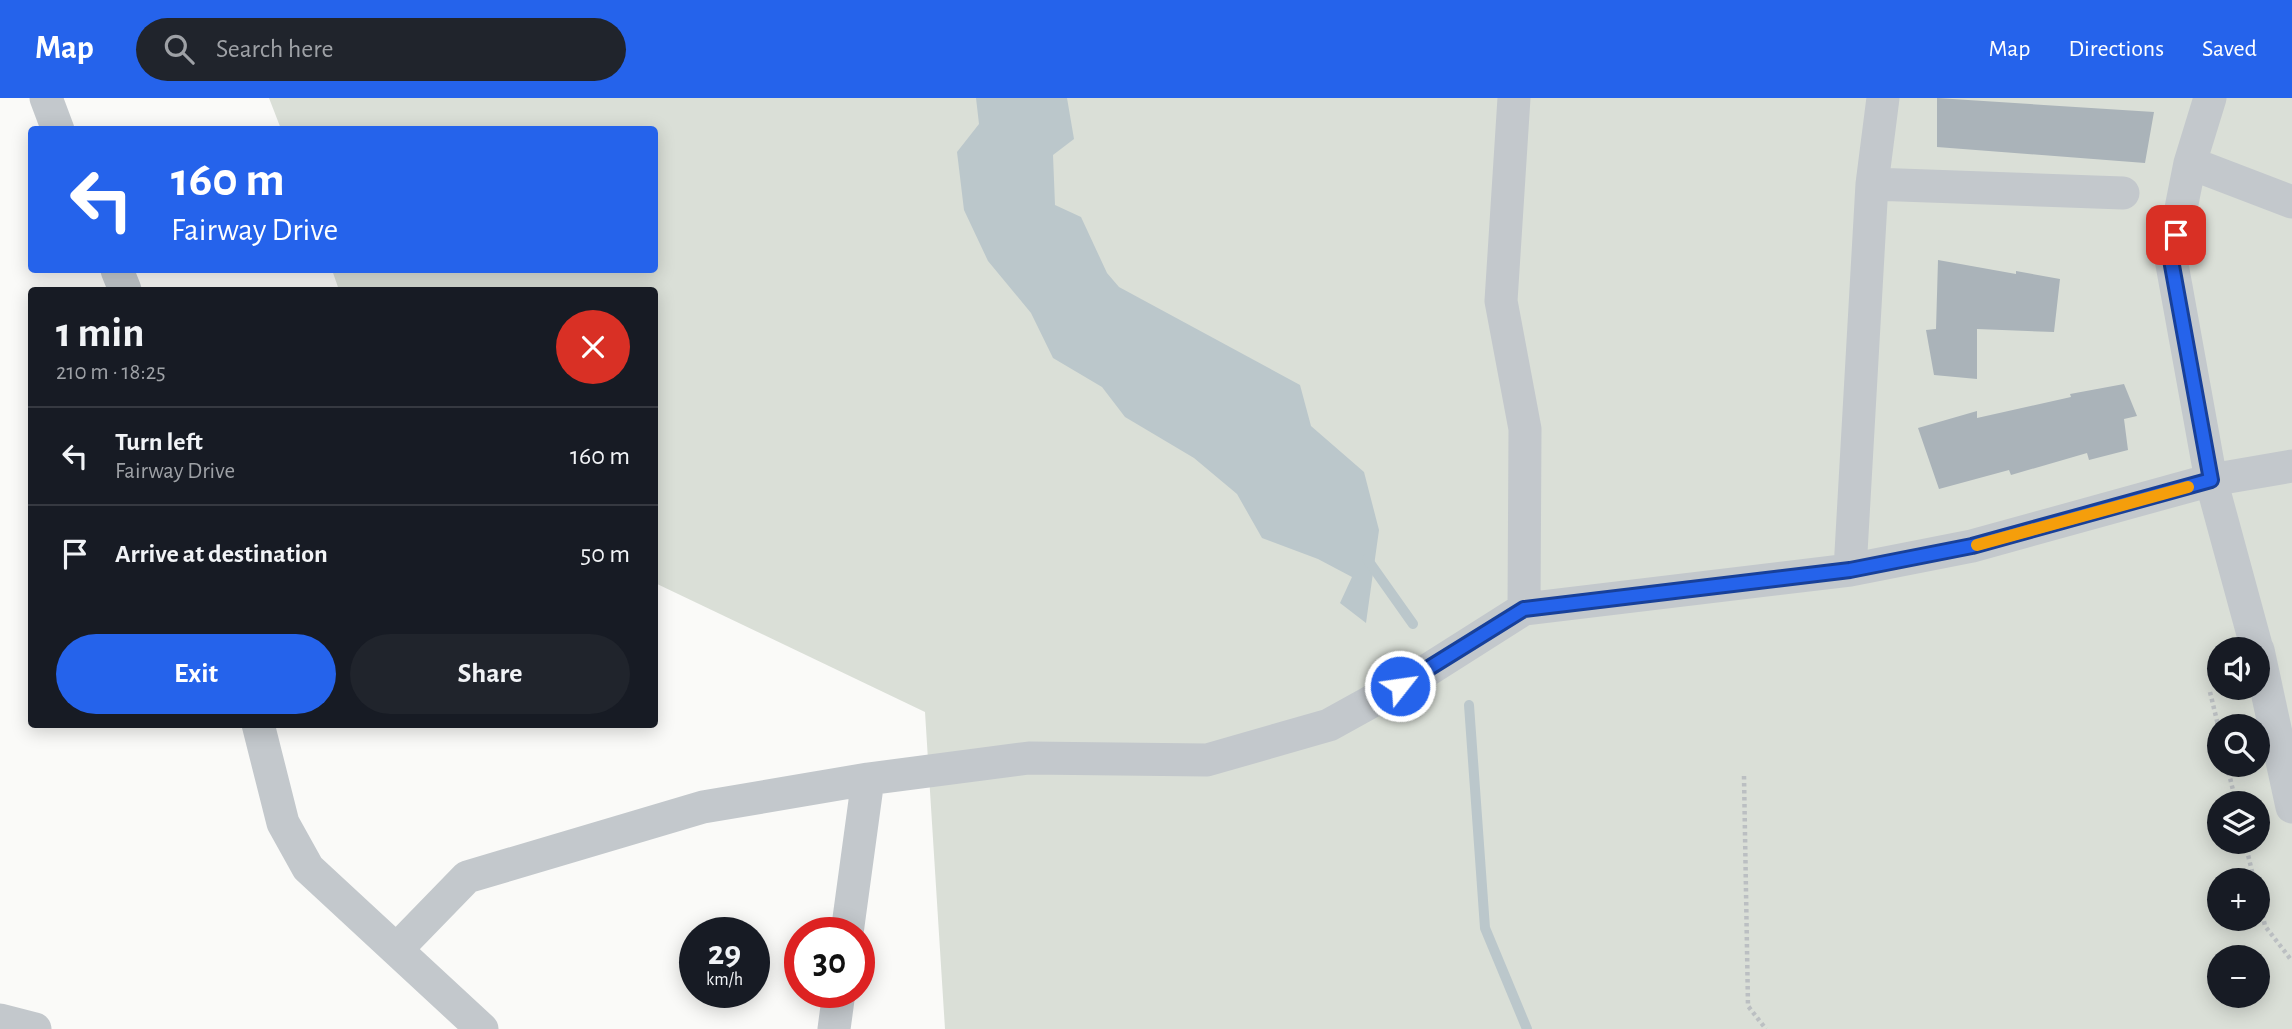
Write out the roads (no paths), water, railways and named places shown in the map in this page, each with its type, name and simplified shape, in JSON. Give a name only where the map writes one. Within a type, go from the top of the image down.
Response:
[{"type":"street","points":[[46,98],[56,126]]},
{"type":"street","points":[[1514,98],[1500,301],[1525,429],[1524,609]]},
{"type":"street","points":[[1850,570],[1872,184],[1883,98]]},
{"type":"street","points":[[2210,98],[2190,163],[2171,260],[2211,480],[2255,637]]},
{"type":"street","points":[[2190,163],[2292,202]]},
{"type":"street","points":[[1872,184],[2123,193]]},
{"type":"street","points":[[397,949],[467,877],[703,807],[868,779],[1030,758],[1206,760],[1329,725],[1423,673],[1524,609],[1850,570],[1972,546],[2211,480],[2292,466]]},
{"type":"street","points":[[2269,700],[2292,807]]},
{"type":"street","points":[[259,728],[283,823],[308,868],[482,1029]]},
{"type":"street","points":[[849,917],[868,779]]},
{"type":"street","points":[[834,1029],[837,1008]]},
{"type":"street","points":[[0,1020],[35,1029]]},
{"type":"waterway","points":[[1367,559],[1413,624]]},
{"type":"waterway","points":[[1469,705],[1485,928],[1527,1029]]}]
